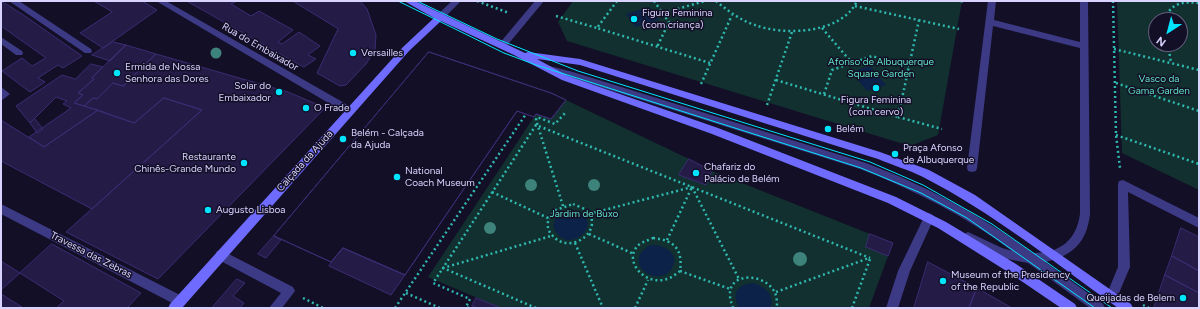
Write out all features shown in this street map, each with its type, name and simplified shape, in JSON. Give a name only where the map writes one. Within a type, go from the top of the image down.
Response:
[{"type":"main road","points":[[408,1],[517,53],[565,78],[715,131],[892,200],[942,225],[1012,268],[1071,308]]},
{"type":"main road","name":"Calçada da Ajuda","points":[[177,304],[406,49],[440,17]]},
{"type":"main road","points":[[517,53],[580,62],[694,99],[880,156],[925,173],[971,198],[1054,255],[1127,308]]},
{"type":"street","points":[[13,1],[88,51]]},
{"type":"street","name":"Rua do Embaixador","points":[[160,1],[350,111]]},
{"type":"street","points":[[440,17],[457,1]]},
{"type":"street","points":[[502,46],[540,1]]},
{"type":"street","points":[[972,168],[992,1]]},
{"type":"street","points":[[942,225],[1002,253],[1032,259],[1054,255],[1076,241],[1082,231],[1085,214],[1084,1]]},
{"type":"street","points":[[990,22],[1084,46]]},
{"type":"street","points":[[1,40],[19,53]]},
{"type":"street","points":[[546,68],[573,75],[879,172],[922,191],[968,216],[1032,259],[1098,307]]},
{"type":"street","points":[[1,91],[5,94],[1,97]]},
{"type":"street","points":[[1115,289],[1124,267],[1123,184],[1199,223]]},
{"type":"street","name":"Travessa das Zebras","points":[[1,210],[177,304]]},
{"type":"street","points":[[892,308],[904,271],[929,218]]},
{"type":"street","points":[[221,255],[253,273],[289,290],[275,308]]},
{"type":"path","points":[[477,1],[513,15]]},
{"type":"path","points":[[597,28],[617,1]]},
{"type":"path","points":[[654,1],[669,22],[657,46]]},
{"type":"path","points":[[662,13],[705,1]]},
{"type":"path","points":[[716,1],[732,15],[750,24],[770,30],[792,32],[822,28],[842,19],[855,6],[857,1]]},
{"type":"path","points":[[1113,1],[1116,135],[1123,184]]},
{"type":"path","points":[[1167,12],[1168,9],[1173,5],[1189,1],[1199,3]]},
{"type":"path","points":[[855,6],[959,29]]},
{"type":"path","points":[[694,99],[732,15]]},
{"type":"path","points":[[556,16],[710,62]]},
{"type":"path","points":[[898,117],[919,20]]},
{"type":"path","points":[[822,28],[852,63]]},
{"type":"path","points":[[763,120],[792,32]]},
{"type":"path","points":[[1114,49],[1199,70]]},
{"type":"path","points":[[1169,52],[1171,63]]},
{"type":"path","points":[[824,94],[832,70],[872,56],[909,66]]},
{"type":"path","points":[[776,80],[942,129]]},
{"type":"path","points":[[1116,83],[1199,111]]},
{"type":"path","points":[[563,206],[536,125],[536,120],[537,117],[555,124],[566,112]]},
{"type":"path","points":[[395,308],[526,114]]},
{"type":"path","points":[[536,125],[870,258]]},
{"type":"path","points":[[469,308],[466,307],[470,300],[433,283],[536,125]]},
{"type":"path","points":[[1116,135],[1199,164]]},
{"type":"path","points":[[590,214],[692,187]]},
{"type":"path","points":[[667,240],[692,187]]},
{"type":"path","points":[[692,187],[739,278]]},
{"type":"path","points":[[492,192],[548,218]]},
{"type":"path","points":[[573,204],[582,207],[590,214],[592,226],[589,234],[575,243],[567,244],[559,242],[552,236],[547,224],[548,218],[557,208],[563,206],[573,204]]},
{"type":"path","points":[[589,234],[634,254]]},
{"type":"path","points":[[443,268],[552,236]]},
{"type":"path","points":[[653,238],[667,240],[678,248],[681,254],[682,260],[680,271],[668,281],[660,282],[648,280],[641,275],[634,265],[634,254],[636,248],[646,240],[653,238]]},
{"type":"path","points":[[575,243],[604,308]]},
{"type":"path","points":[[776,292],[870,258]]},
{"type":"path","points":[[852,308],[870,258]]},
{"type":"path","points":[[443,268],[536,308]]},
{"type":"path","points":[[680,271],[730,289]]},
{"type":"path","points":[[731,308],[729,295],[730,289],[739,278],[746,276],[759,278],[766,281],[776,292],[778,300],[777,308]]},
{"type":"path","points":[[635,308],[648,280]]},
{"type":"path","points":[[405,293],[440,308]]},
{"type":"green space","name":"Afonso de Albuquerque Square Garden","points":[[573,1],[962,1],[938,135],[910,146],[567,41],[558,22]]},
{"type":"green space","name":"Vasco da Gama Garden","points":[[1117,1],[1199,1],[1199,190],[1122,153]]},
{"type":"green space","name":"Jardim de Buxo","points":[[566,100],[689,159],[679,175],[705,185],[712,171],[870,234],[866,247],[888,256],[869,308],[501,308],[428,277],[536,114],[551,119]]},
{"type":"water","points":[[649,7],[659,20],[635,27],[626,14]]},
{"type":"water","points":[[870,66],[886,85],[867,91],[851,72]]},
{"type":"water","points":[[573,210],[583,215],[588,221],[587,228],[583,234],[570,240],[562,238],[556,232],[554,224],[557,217],[561,214]]},
{"type":"water","points":[[650,245],[660,246],[672,253],[674,262],[672,268],[666,274],[659,276],[652,275],[645,272],[640,266],[639,260],[642,252]]},
{"type":"water","points":[[753,283],[768,292],[772,299],[771,308],[739,308],[736,298],[737,290],[743,285]]},
{"type":"building","points":[[1,1],[82,56],[63,68],[58,65],[38,78],[45,82],[30,92],[2,71],[22,58],[32,66],[46,58],[1,26]]},
{"type":"building","points":[[94,1],[142,1],[157,10],[103,48],[80,33],[112,12]]},
{"type":"building","points":[[187,1],[237,1],[231,4],[251,16],[259,11],[293,30],[278,42],[282,44],[299,32],[320,46],[308,55],[316,59],[304,67]]},
{"type":"building","points":[[293,1],[360,1],[367,9],[376,35],[375,50],[366,64],[346,85],[340,86],[317,73],[338,29]]},
{"type":"building","points":[[113,42],[126,45],[110,61],[92,55]]},
{"type":"building","name":"Ermida de Nossa Senhora das Dores","points":[[126,45],[156,54],[123,86],[113,83],[97,99],[93,98],[84,106],[74,103],[83,95],[78,93],[94,79],[92,78]]},
{"type":"building","name":"National Coach Museum","points":[[429,52],[551,93],[566,100],[551,119],[536,114],[534,117],[517,111],[405,275],[343,248],[331,262],[274,236]]},
{"type":"building","name":"National Coach Museum","points":[[429,52],[551,93],[566,100],[551,119],[536,114],[534,117],[517,111],[405,275],[343,248],[331,262],[274,236]]},
{"type":"building","points":[[156,54],[288,92],[321,106],[324,109],[158,279],[66,232],[202,110],[164,98],[134,123],[84,106],[93,98],[97,99],[113,83],[123,86]]},
{"type":"building","points":[[91,64],[103,67],[92,78],[94,79],[78,93],[83,95],[74,103],[98,110],[44,147],[29,137],[71,108],[63,104],[67,101],[56,97],[30,123],[16,106],[62,75],[75,79]]},
{"type":"building","points":[[164,98],[202,110],[92,209],[1,161],[1,120],[44,147],[98,110],[134,123]]},
{"type":"building","points":[[35,119],[43,129],[37,133],[30,123]]},
{"type":"building","name":"Chafariz do Palácio de Belém","points":[[689,159],[712,171],[706,185],[679,175]]},
{"type":"building","points":[[1181,228],[1199,237],[1199,271],[1172,256]]},
{"type":"building","points":[[870,234],[893,243],[888,256],[866,247]]},
{"type":"building","points":[[274,236],[281,240],[266,258],[258,254]]},
{"type":"building","points":[[52,244],[141,293],[127,308],[56,308],[64,301],[20,273]]},
{"type":"building","points":[[343,248],[405,275],[391,295],[329,266]]},
{"type":"building","points":[[1172,256],[1199,271],[1199,293],[1165,275]]},
{"type":"building","points":[[1,261],[20,273],[1,290]]},
{"type":"building","name":"Museum of the Presidency of the Republic","points":[[928,262],[977,288],[969,308],[914,308]]},
{"type":"building","points":[[1165,275],[1199,293],[1199,308],[1154,308]]},
{"type":"building","points":[[237,279],[245,283],[233,296],[244,303],[240,308],[212,308]]},
{"type":"building","points":[[977,288],[1012,308],[969,308]]},
{"type":"building","points":[[1,294],[22,307],[1,308]]},
{"type":"building","points":[[476,298],[501,308],[478,308],[472,306]]},
{"type":"tram line","points":[[398,1],[504,53],[536,65],[861,168],[921,193],[967,218],[1095,308]]},
{"type":"tram line","points":[[417,1],[497,39],[578,71],[870,162],[923,185],[992,224],[1112,308]]},
{"type":"place","name":"Figura Feminina (com criança)","points":[[634,19]]},
{"type":"place","name":"Versailles","points":[[353,53]]},
{"type":"place","name":"Ermida de Nossa Senhora das Dores","points":[[117,73]]},
{"type":"place","name":"Figura Feminina (com cervo)","points":[[876,88]]},
{"type":"place","name":"Solar do Embaixador","points":[[279,92]]},
{"type":"place","name":"O Frade","points":[[306,108]]},
{"type":"place","name":"Belém","points":[[828,129]]},
{"type":"place","name":"Belém - Calçada da Ajuda","points":[[343,139]]},
{"type":"place","name":"Praça Afonso de Albuquerque","points":[[895,154]]},
{"type":"place","name":"Restaurante Chinês-Grande Mundo","points":[[244,163]]},
{"type":"place","name":"Chafariz do Palácio de Belém","points":[[696,173]]},
{"type":"place","name":"National Coach Museum","points":[[397,177]]},
{"type":"place","name":"Augusto Lisboa","points":[[208,210]]},
{"type":"place","name":"Museum of the Presidency of the Republic","points":[[943,281]]},
{"type":"place","name":"Queijadas de Belem","points":[[1183,298]]}]
